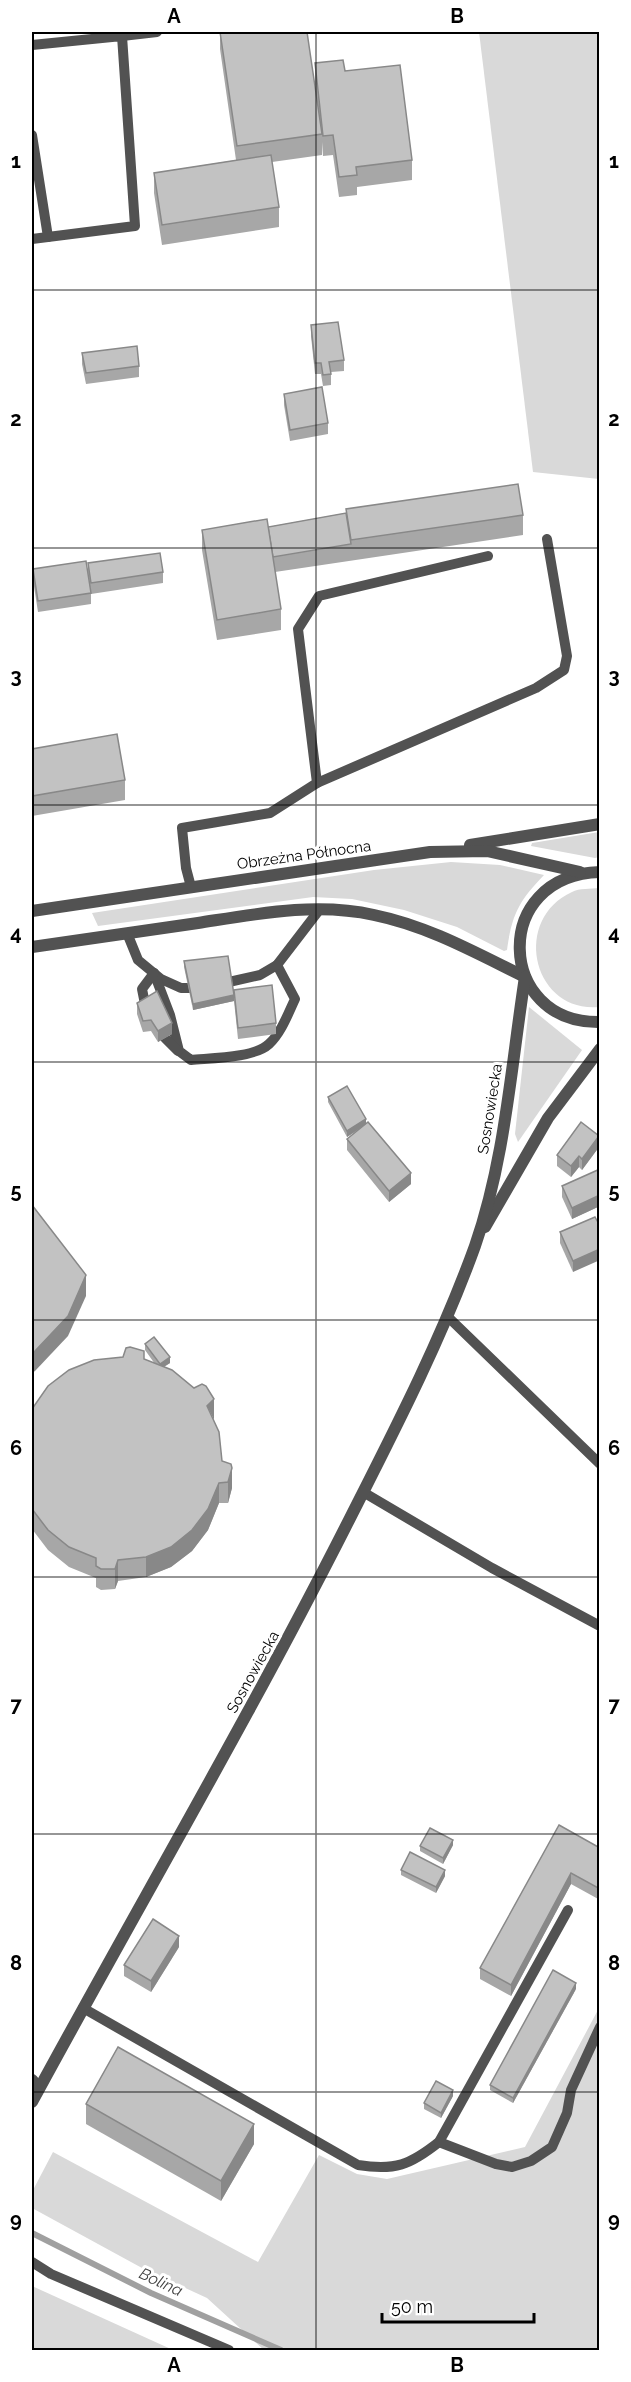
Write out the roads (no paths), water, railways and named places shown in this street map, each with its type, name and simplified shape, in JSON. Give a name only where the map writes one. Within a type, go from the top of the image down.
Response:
[{"type":"street","points":[[430,852],[600,824]]},
{"type":"street","name":"Obrzeżna Północna","points":[[32,910],[430,852],[487,851],[580,872]]},
{"type":"street","name":"Sosnowiecka","points":[[600,872],[580,872],[548,887],[531,905],[521,928],[519,953],[525,977],[535,994],[549,1008],[567,1018],[586,1023],[600,1022]]},
{"type":"street","points":[[32,947],[260,914],[320,909],[350,910],[407,924],[445,938],[525,977]]},
{"type":"street","name":"Sosnowiecka","points":[[32,2102],[35,2084],[83,2008],[283,1650],[363,1492],[447,1316],[476,1243],[501,1144],[525,977]]},
{"type":"street","name":"Sosnowiecka","points":[[476,1243],[548,1118],[600,1049]]},
{"type":"lane","points":[[32,45],[157,32]]},
{"type":"lane","points":[[32,239],[135,226],[122,36]]},
{"type":"lane","points":[[32,135],[48,237]]},
{"type":"lane","points":[[191,887],[186,868],[182,828],[270,813],[317,783],[536,688],[564,670],[567,656],[547,539]]},
{"type":"lane","points":[[317,783],[298,629],[319,596],[488,556]]},
{"type":"lane","points":[[128,933],[138,960],[154,973],[181,988],[201,988],[260,975],[277,965],[320,909]]},
{"type":"lane","points":[[165,1038],[191,1060],[249,1053],[268,1045],[284,1023],[295,999],[277,965]]},
{"type":"lane","points":[[146,1009],[142,989],[154,973]]},
{"type":"lane","points":[[154,973],[170,1015],[179,1051]]},
{"type":"lane","points":[[447,1316],[600,1464]]},
{"type":"lane","points":[[363,1492],[492,1568],[600,1626]]},
{"type":"lane","points":[[83,2008],[358,2165],[380,2169],[404,2166],[439,2142],[568,1910]]},
{"type":"lane","points":[[439,2142],[487,2161],[512,2167],[531,2161],[552,2147],[567,2113],[571,2090],[600,2027]]},
{"type":"lane","points":[[32,2262],[51,2274],[229,2350]]},
{"type":"waterway","name":"Bolina","points":[[32,2233],[151,2293],[281,2350]]}]
